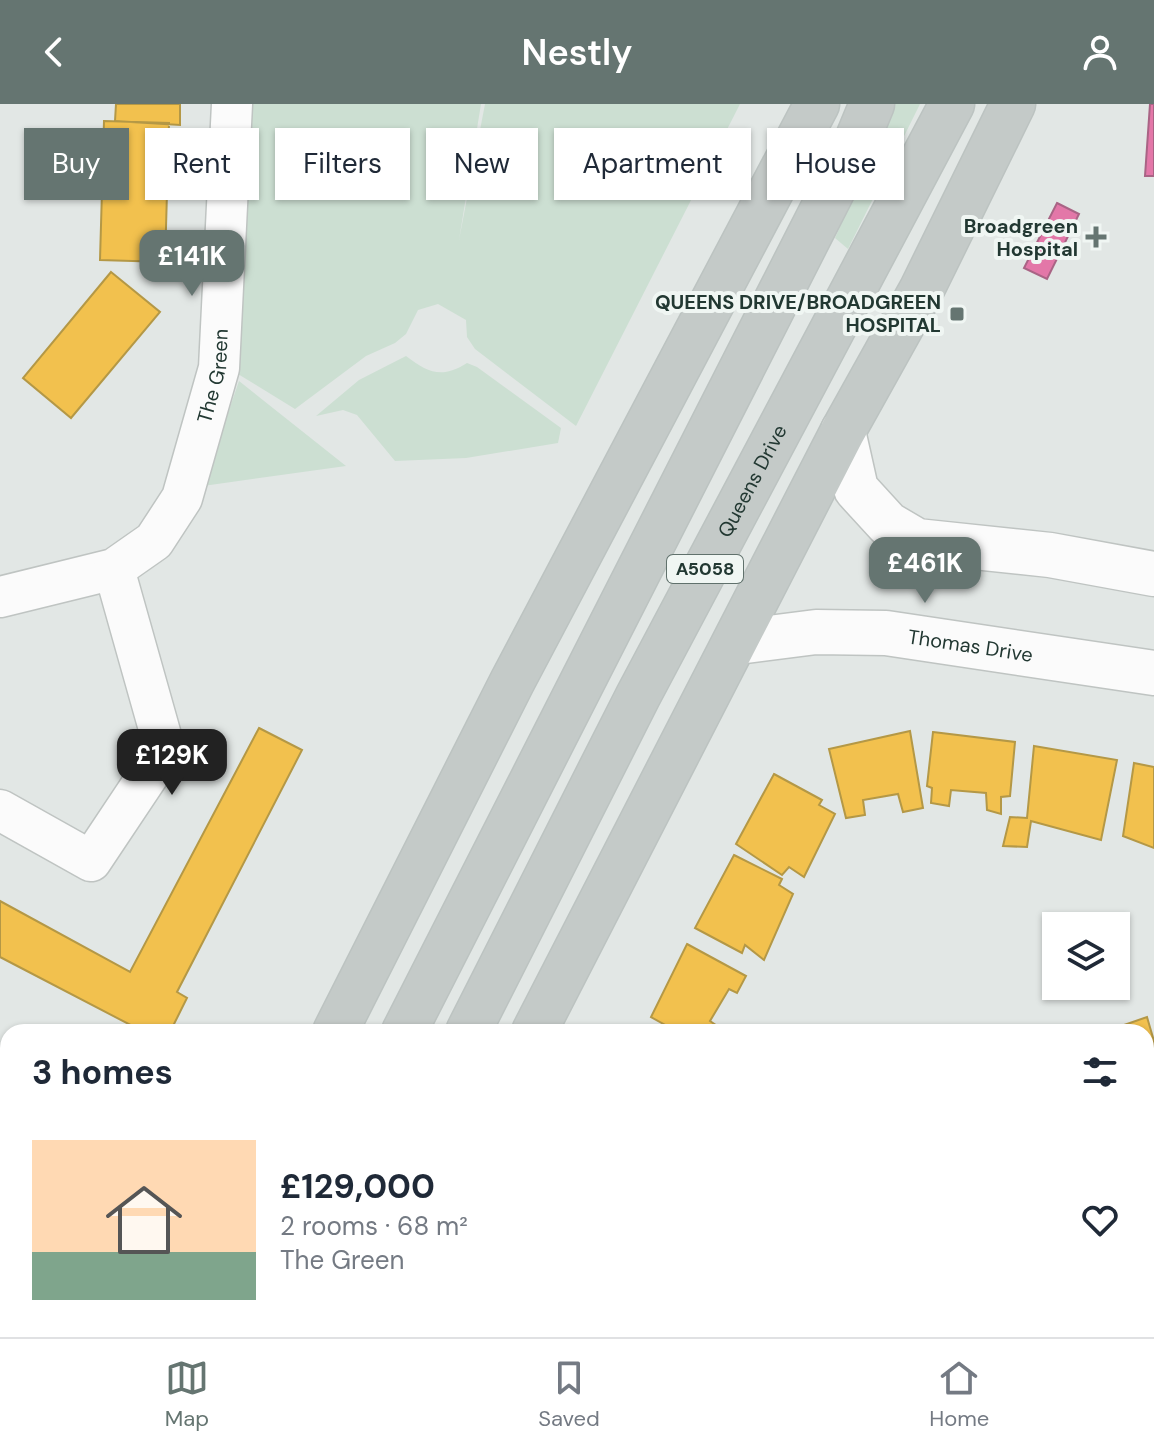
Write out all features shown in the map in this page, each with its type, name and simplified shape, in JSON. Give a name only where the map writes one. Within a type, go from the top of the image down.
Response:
[{"type":"highway","points":[[339,1024],[512,682],[817,104]]},
{"type":"highway","name":"A5058","points":[[413,1014],[853,150],[872,104]]},
{"type":"highway","name":"Queens Drive","points":[[472,1024],[638,696],[952,104]]},
{"type":"highway","points":[[538,1024],[738,642],[843,431],[921,291],[1013,104]]},
{"type":"street","name":"The Green","points":[[0,597],[114,569],[154,541],[182,498],[219,368],[232,104]]},
{"type":"street","points":[[843,431],[856,489],[888,524],[917,541],[1050,555],[1154,574]]},
{"type":"street","points":[[0,810],[91,861],[165,750],[114,569]]},
{"type":"street","name":"Thomas Drive","points":[[738,642],[816,632],[886,633],[1154,673]]},
{"type":"green space","points":[[245,104],[481,104],[477,128],[426,128],[426,200],[465,200],[459,240],[467,200],[538,200],[538,128],[480,128],[485,104],[740,104],[728,128],[554,128],[554,200],[691,200],[576,426],[475,349],[467,337],[466,320],[438,304],[418,310],[406,334],[395,343],[366,356],[295,409],[238,374],[243,200],[259,200],[259,128],[244,128]]},
{"type":"green space","points":[[895,104],[920,104],[904,136],[904,128],[884,128]]},
{"type":"green space","points":[[852,200],[872,200],[848,249],[835,238]]},
{"type":"green space","points":[[406,356],[435,372],[450,371],[467,363],[477,367],[561,428],[558,443],[466,458],[395,461],[357,415],[343,410],[316,416],[359,380]]},
{"type":"green space","points":[[239,381],[346,466],[203,486]]},
{"type":"building: Homes","points":[[116,104],[180,104],[180,125],[115,121]]},
{"type":"building: Homes","points":[[104,121],[169,123],[169,128],[145,128],[145,200],[167,200],[165,262],[100,260],[102,200],[129,200],[129,128],[104,128]]},
{"type":"building: Homes","points":[[111,272],[160,312],[71,418],[23,378]]},
{"type":"building: Homes","points":[[259,728],[302,750],[177,992],[187,998],[174,1024],[129,1024],[0,957],[0,901],[130,972]]},
{"type":"building: Homes","points":[[910,731],[923,808],[903,812],[898,794],[863,800],[865,815],[846,818],[829,749]]},
{"type":"building: Homes","points":[[933,732],[1015,742],[1010,796],[1001,797],[1001,814],[987,810],[986,793],[951,790],[949,806],[931,803],[932,788],[927,786]]},
{"type":"building: Homes","points":[[1034,746],[1117,760],[1101,840],[1031,821],[1027,847],[1003,846],[1010,817],[1027,818]]},
{"type":"building: Homes","points":[[1134,763],[1154,767],[1154,848],[1123,836]]},
{"type":"building: Homes","points":[[774,774],[822,800],[819,805],[835,814],[804,877],[789,867],[782,875],[736,844]]},
{"type":"building: Homes","points":[[734,855],[782,879],[779,885],[793,894],[764,960],[745,945],[742,953],[695,928]]},
{"type":"building: Homes","points":[[687,944],[746,976],[737,993],[729,989],[710,1021],[714,1024],[664,1024],[651,1017]]},
{"type":"building: Homes","points":[[1147,1017],[1149,1024],[1127,1024]]},
{"type":"building: Health","points":[[1150,104],[1154,104],[1154,176],[1145,176]]},
{"type":"building: Health","points":[[1057,203],[1079,214],[1047,279],[1024,268]]},
{"type":"place","name":"Broadgreen Hospital","points":[[1096,237]]},
{"type":"place","name":"QUEENS DRIVE/BROADGREEN HOSPITAL","points":[[957,314]]}]
